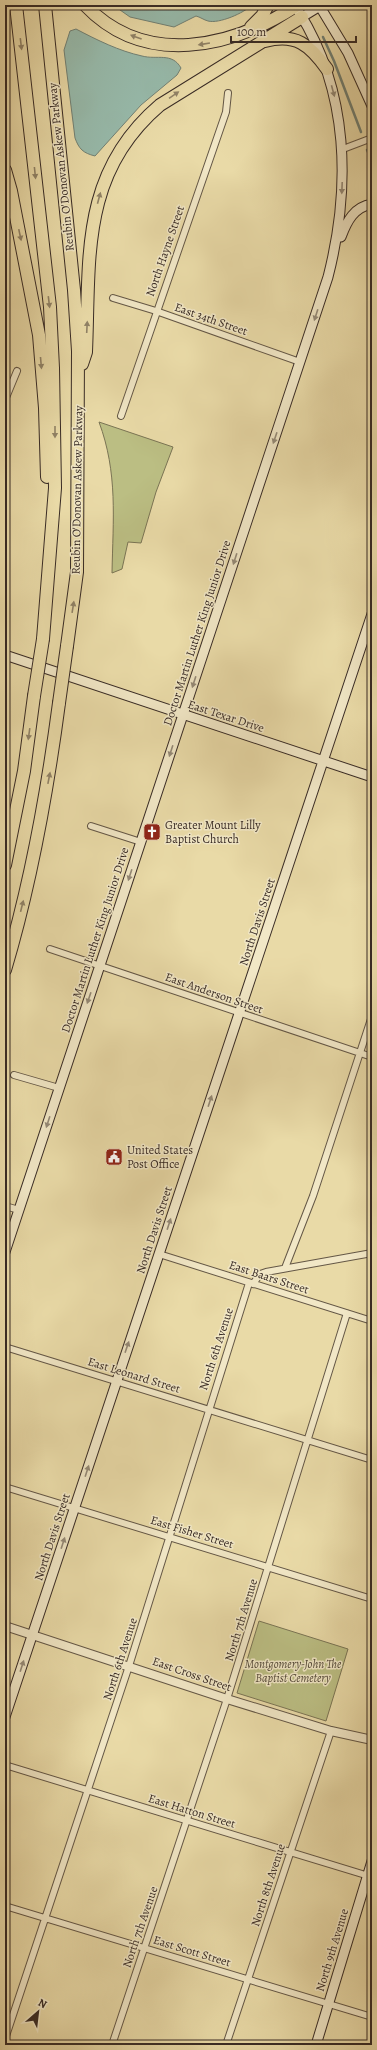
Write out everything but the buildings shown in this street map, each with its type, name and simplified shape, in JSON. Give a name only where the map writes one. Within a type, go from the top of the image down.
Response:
[{"type":"highway","name":"Reubin O'Donovan Askew Parkway","points":[[5,865],[24,771],[43,638],[55,488],[55,425],[50,307],[16,5]]},
{"type":"highway","name":"Reubin O'Donovan Askew Parkway","points":[[5,970],[36,844],[50,772],[77,572],[78,378],[74,290],[45,5]]},
{"type":"highway","points":[[85,5],[113,27],[139,39],[189,46],[234,37],[259,27],[296,5]]},
{"type":"highway","points":[[234,37],[253,25],[266,11],[268,5]]},
{"type":"highway","points":[[78,378],[86,352],[92,234],[99,195],[110,167],[119,152],[143,120],[160,105],[302,16]]},
{"type":"highway","points":[[258,43],[276,38],[287,38],[302,43],[316,54],[327,69]]},
{"type":"highway","points":[[5,170],[20,236],[39,335],[45,408],[50,550]]},
{"type":"main road","name":"Doctor Martin Luther King Junior Drive","points":[[5,1252],[300,362],[335,252],[342,204],[343,149],[335,98],[327,69],[315,40],[296,5]]},
{"type":"main road","points":[[302,16],[320,5],[348,53],[372,106]]},
{"type":"main road","points":[[335,252],[346,223],[352,214],[359,208],[372,204]]},
{"type":"main road","name":"North Davis Street","points":[[5,1717],[372,614]]},
{"type":"main road","name":"East Texar Drive","points":[[5,655],[372,777]]},
{"type":"main road","name":"North 9th Avenue","points":[[316,2045],[370,1876],[372,1862]]},
{"type":"street","name":"North Hayne Street","points":[[121,416],[226,112],[228,93]]},
{"type":"street","points":[[343,149],[372,138]]},
{"type":"street","name":"East 34th Street","points":[[113,298],[156,311],[300,362]]},
{"type":"street","points":[[5,400],[17,371]]},
{"type":"street","points":[[92,826],[141,842]]},
{"type":"street","name":"East Anderson Street","points":[[50,950],[372,1057]]},
{"type":"street","points":[[285,1268],[313,1196],[372,1016]]},
{"type":"street","points":[[14,1074],[59,1088]]},
{"type":"street","points":[[5,1206],[19,1210]]},
{"type":"street","points":[[251,1284],[260,1274],[285,1268],[372,1253]]},
{"type":"street","name":"East Baars Street","points":[[159,1254],[372,1321]]},
{"type":"street","name":"North 6th Avenue","points":[[5,2039],[129,1666],[209,1409],[251,1284]]},
{"type":"street","name":"North 7th Avenue","points":[[112,2045],[227,1699],[347,1313]]},
{"type":"street","name":"East Leonard Street","points":[[5,1347],[372,1460]]},
{"type":"street","name":"East Fisher Street","points":[[5,1487],[372,1599]]},
{"type":"street","name":"East Cross Street","points":[[5,1626],[227,1699],[331,1731],[372,1740]]},
{"type":"street","name":"North 8th Avenue","points":[[226,2045],[331,1731]]},
{"type":"street","name":"East Hatton Street","points":[[5,1765],[370,1876]]},
{"type":"street","name":"East Scott Street","points":[[5,1906],[372,2017]]},
{"type":"green space","points":[[99,422],[173,447],[156,492],[141,543],[128,542],[122,569],[112,573],[112,478],[105,441]]},
{"type":"green space","name":"Montgomery-John The Baptist Cemetery","points":[[259,1621],[348,1649],[326,1721],[237,1693]]},
{"type":"shaded area","points":[[113,5],[252,5],[237,14],[218,21],[208,21],[196,16],[174,27],[130,17]]},
{"type":"shaded area","points":[[76,29],[100,41],[133,54],[148,57],[169,58],[177,63],[181,68],[177,75],[141,105],[95,156],[82,150],[75,138],[64,50],[70,31]]},
{"type":"waterway","points":[[323,37],[334,61],[361,132]]},
{"type":"waterway","points":[[367,150],[372,161]]},
{"type":"place","name":"Greater Mount Lilly Baptist Church","points":[[152,832]]},
{"type":"place","name":"United States Post Office","points":[[114,1157]]}]
